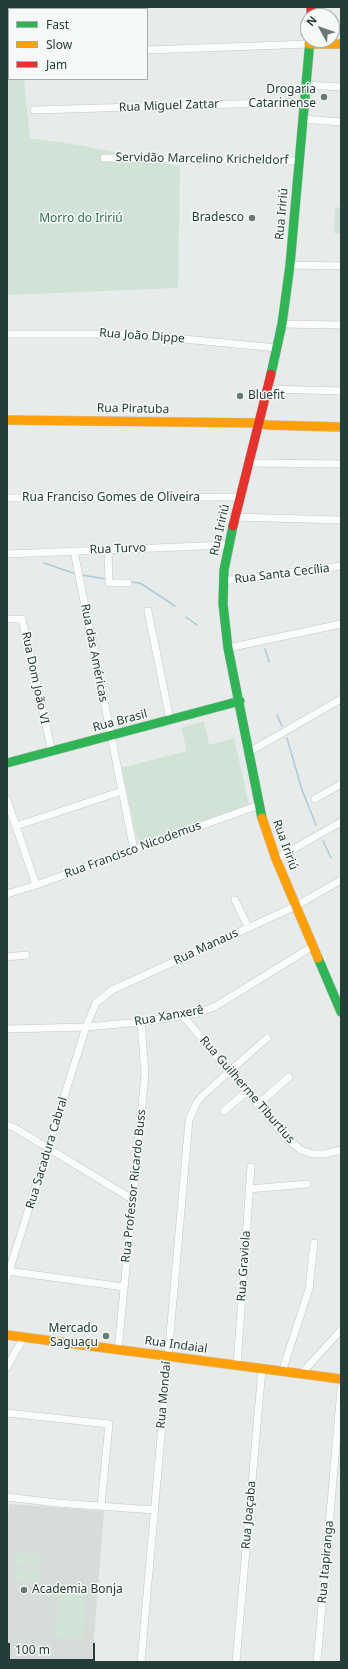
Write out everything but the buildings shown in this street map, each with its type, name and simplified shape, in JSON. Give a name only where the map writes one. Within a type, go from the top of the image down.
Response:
[{"type":"main road","name":"Rua Iririú","points":[[309,48],[290,265],[282,324],[268,389],[258,423],[228,545],[223,581],[223,614],[228,648],[240,701],[259,805],[267,834],[276,859],[341,1012]]},
{"type":"main road","name":"Rua Piratuba","points":[[7,420],[258,423],[267,425],[341,427]]},
{"type":"main road","name":"Rua Brasil","points":[[7,764],[240,701]]},
{"type":"main road","name":"Rua Indaial","points":[[7,1335],[341,1379]]},
{"type":"street","points":[[148,50],[300,42]]},
{"type":"street","points":[[306,85],[341,86]]},
{"type":"street","name":"Rua Miguel Zattar","points":[[34,110],[304,102]]},
{"type":"street","points":[[302,119],[341,122]]},
{"type":"street","name":"Servidão Marcelino Kricheldorf","points":[[104,158],[299,161]]},
{"type":"street","points":[[290,265],[341,266]]},
{"type":"street","points":[[282,324],[341,325]]},
{"type":"street","name":"Rua João Dippe","points":[[7,334],[132,334],[277,348]]},
{"type":"street","points":[[268,389],[341,391]]},
{"type":"street","points":[[248,463],[341,464]]},
{"type":"street","name":"Rua Franciso Gomes de Oliveira","points":[[7,498],[240,497]]},
{"type":"street","points":[[235,517],[341,520]]},
{"type":"street","name":"Rua Turvo","points":[[7,554],[228,545]]},
{"type":"street","points":[[108,550],[108,583],[128,583]]},
{"type":"street","name":"Rua das Américas","points":[[74,551],[134,850]]},
{"type":"street","name":"Rua Santa Cecília","points":[[223,581],[341,566]]},
{"type":"street","points":[[148,611],[170,720]]},
{"type":"street","name":"Rua Dom João VI","points":[[7,619],[22,619],[52,752]]},
{"type":"street","points":[[228,648],[341,624]]},
{"type":"street","points":[[249,752],[341,699]]},
{"type":"street","points":[[315,799],[341,784]]},
{"type":"street","points":[[16,826],[122,791]]},
{"type":"street","points":[[7,800],[36,885]]},
{"type":"street","name":"Rua Francisco Nicodemus","points":[[7,894],[259,805]]},
{"type":"street","points":[[276,859],[341,822]]},
{"type":"street","name":"Rua Manaus","points":[[86,1027],[93,1008],[106,994],[296,906],[341,880]]},
{"type":"street","points":[[235,900],[248,928]]},
{"type":"street","name":"Rua Xanxerê","points":[[7,1029],[86,1027],[141,1022],[183,1016],[205,1011],[216,1006],[313,946]]},
{"type":"street","points":[[7,957],[26,955]]},
{"type":"street","name":"Rua Guilherme Tiburtius","points":[[183,1016],[282,1134],[301,1150],[318,1154],[341,1150]]},
{"type":"street","name":"Rua Professor Ricardo Buss","points":[[118,1350],[145,1074],[141,1022]]},
{"type":"street","name":"Rua Sacadura Cabral","points":[[8,1274],[49,1149],[86,1027]]},
{"type":"street","name":"Rua Mondaí","points":[[140,1662],[189,1120],[196,1104],[202,1096],[267,1038]]},
{"type":"street","points":[[257,1105],[289,1077]]},
{"type":"street","points":[[224,1111],[246,1092]]},
{"type":"street","points":[[7,1125],[15,1128],[132,1199]]},
{"type":"street","name":"Rua Graviola","points":[[237,1366],[251,1167]]},
{"type":"street","points":[[249,1189],[307,1184]]},
{"type":"street","points":[[282,1372],[309,1290],[314,1243]]},
{"type":"street","points":[[8,1274],[124,1287]]},
{"type":"street","points":[[301,1374],[341,1330]]},
{"type":"street","points":[[7,1367],[24,1337]]},
{"type":"street","name":"Rua Joaçaba","points":[[236,1662],[262,1369]]},
{"type":"street","name":"Rua Itapiranga","points":[[317,1662],[341,1390]]},
{"type":"street","points":[[7,1413],[109,1424],[101,1506]]},
{"type":"street","points":[[7,1497],[57,1503],[154,1510]]},
{"type":"shaded area","points":[[9,1504],[104,1511],[92,1662],[7,1662],[7,1531]]},
{"type":"green space","name":"Morro do Iririú","points":[[7,7],[148,7],[8,8],[8,80],[24,80],[30,138],[79,145],[180,166],[178,288],[7,295]]},
{"type":"green space","points":[[335,207],[338,207],[341,212],[341,233],[334,233]]},
{"type":"green space","points":[[204,721],[209,745],[234,738],[249,806],[138,843],[121,768],[187,751],[181,728]]},
{"type":"green space","points":[[16,1552],[41,1554],[39,1567],[15,1565]]},
{"type":"green space","points":[[16,1568],[40,1570],[39,1583],[15,1581]]},
{"type":"green space","points":[[59,1590],[87,1592],[83,1639],[55,1637]]},
{"type":"waterway","points":[[44,563],[76,574]]},
{"type":"waterway","points":[[82,575],[106,579]]},
{"type":"waterway","points":[[129,582],[140,583],[175,606]]},
{"type":"waterway","points":[[186,617],[197,625]]},
{"type":"waterway","points":[[265,649],[269,662]]},
{"type":"waterway","points":[[277,715],[282,726]]},
{"type":"waterway","points":[[287,738],[302,790],[316,825]]},
{"type":"waterway","points":[[323,841],[331,858]]},
{"type":"traffic: fast","points":[[271,374],[282,324],[290,265],[309,48]]},
{"type":"traffic: fast","points":[[233,526],[224,570],[223,604],[228,648],[262,818]]},
{"type":"traffic: fast","points":[[7,763],[240,701]]},
{"type":"traffic: fast","points":[[318,958],[341,1012]]},
{"type":"traffic: slow","points":[[7,420],[259,423],[267,425],[341,427]]},
{"type":"traffic: slow","points":[[262,818],[276,859],[318,958]]},
{"type":"traffic: slow","points":[[7,1335],[341,1379]]},
{"type":"traffic: jam","points":[[233,526],[271,374]]},
{"type":"place","name":"Drogaria Catarinense","points":[[324,97]]},
{"type":"place","name":"Bradesco","points":[[252,218]]},
{"type":"place","name":"Bluefit","points":[[240,396]]},
{"type":"place","name":"Mercado Saguaçu","points":[[106,1336]]},
{"type":"place","name":"Academia Bonja","points":[[24,1590]]}]
